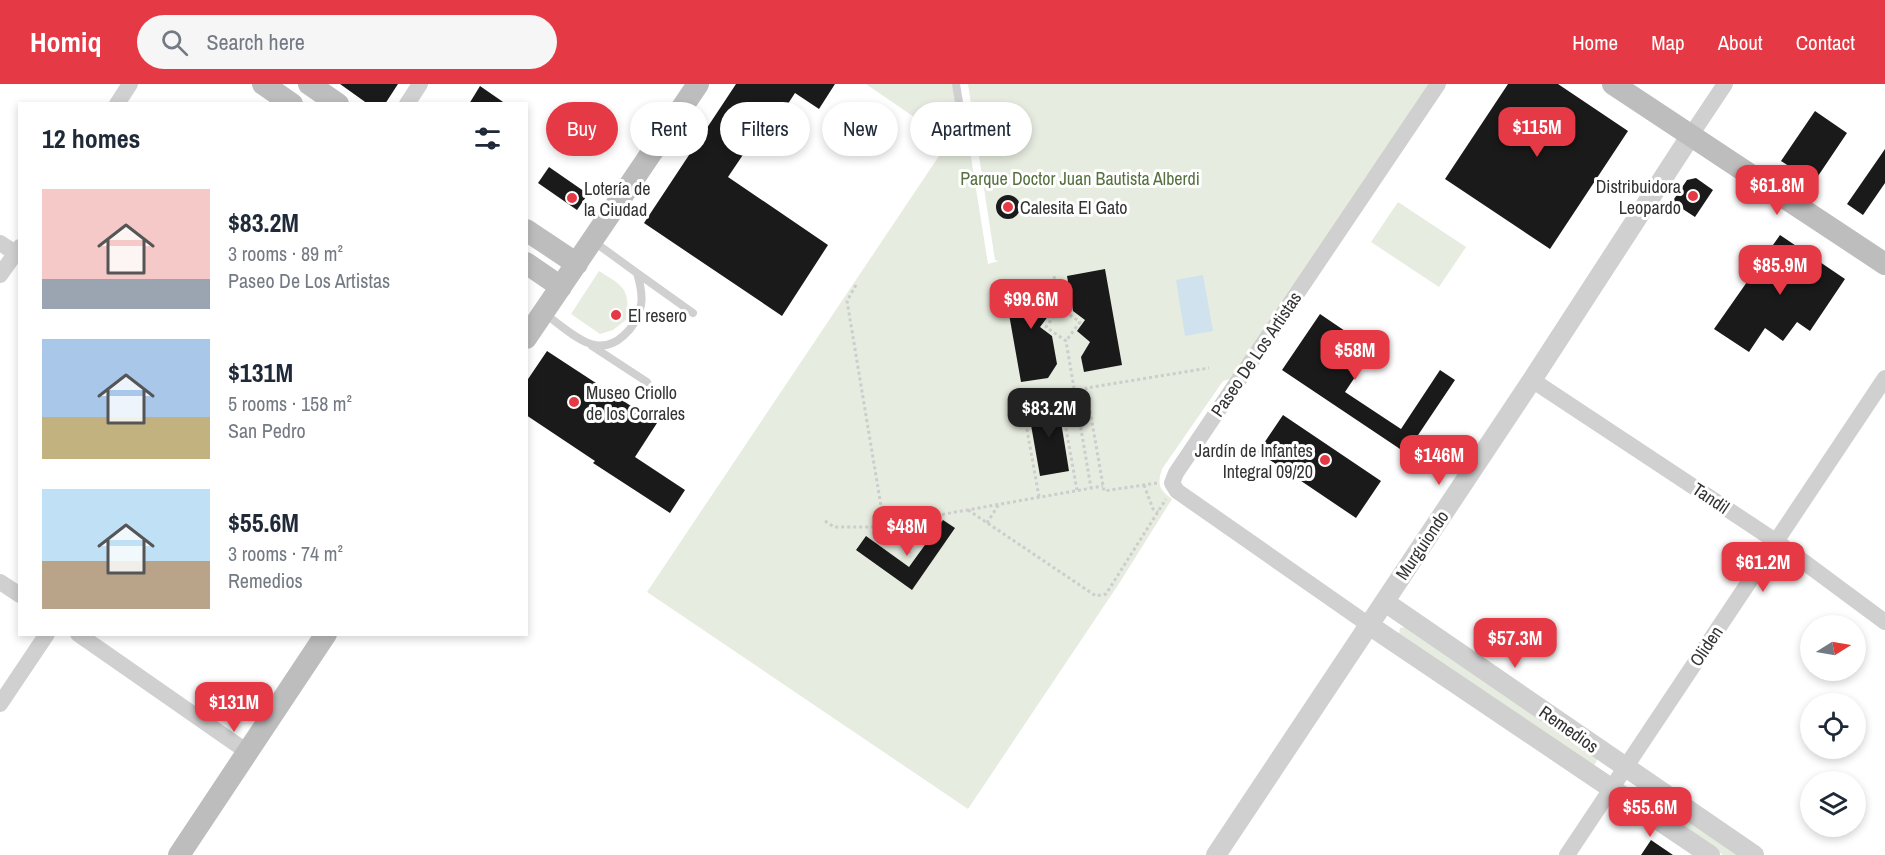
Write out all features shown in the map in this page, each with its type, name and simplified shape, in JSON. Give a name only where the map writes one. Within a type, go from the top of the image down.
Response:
[{"type":"main road","points":[[263,84],[289,102]]},
{"type":"main road","points":[[309,84],[335,102]]},
{"type":"main road","points":[[528,335],[698,84]]},
{"type":"main road","points":[[1613,84],[1885,264]]},
{"type":"main road","points":[[528,231],[577,264]]},
{"type":"main road","points":[[528,264],[561,287]]},
{"type":"main road","points":[[179,855],[325,636]]},
{"type":"street","points":[[118,102],[130,84]]},
{"type":"street","points":[[408,102],[420,84]]},
{"type":"street","name":"Paseo De Los Artistas","points":[[1173,484],[1438,84]]},
{"type":"street","name":"Murguiondo","points":[[1216,855],[1533,380],[1725,84]]},
{"type":"street","points":[[0,243],[18,252],[0,275]]},
{"type":"street","name":"Oliden","points":[[1567,855],[1885,378]]},
{"type":"street","name":"Tandil","points":[[1533,380],[1777,542],[1885,622]]},
{"type":"street","points":[[1173,484],[1369,625]]},
{"type":"street","points":[[0,582],[18,594]]},
{"type":"street","name":"Remedios","points":[[1385,602],[1754,855]]},
{"type":"street","name":"Remedios","points":[[1369,625],[1610,790],[1710,855]]},
{"type":"street","points":[[0,704],[46,636]]},
{"type":"street","points":[[81,636],[246,751]]},
{"type":"lane","points":[[956,84],[959,102]]},
{"type":"lane","points":[[592,241],[693,313]]},
{"type":"lane","points":[[589,344],[602,346],[613,344],[625,335],[640,308],[642,297],[637,273]]},
{"type":"lane","points":[[544,313],[647,382]]},
{"type":"path","points":[[1054,276],[1060,308],[1080,322],[1066,341]]},
{"type":"path","points":[[856,285],[848,301],[884,524]]},
{"type":"path","points":[[1060,308],[1046,327],[1066,341],[1091,488]]},
{"type":"path","points":[[1173,484],[1144,485],[1104,492],[1086,388],[1209,368]]},
{"type":"path","points":[[1039,497],[1021,396],[1059,390],[1077,490]]},
{"type":"path","points":[[968,510],[1096,596],[1106,594],[1173,484]]},
{"type":"path","points":[[1144,485],[1153,509],[1158,512]]},
{"type":"path","points":[[825,521],[834,527],[884,524],[1103,486]]},
{"type":"path","points":[[987,523],[999,504]]},
{"type":"path","points":[[904,521],[910,557]]},
{"type":"green space","points":[[866,84],[952,84],[958,102],[910,102],[910,114],[898,106],[898,102],[892,102]]},
{"type":"green space","name":"Parque Doctor Juan Bautista Alberdi","points":[[968,84],[1432,84],[1230,379],[1223,381],[1162,469],[1160,486],[1172,499],[1120,582],[968,809],[647,592],[939,156],[971,156],[988,264],[999,261],[995,260],[979,156],[1032,156],[1032,102],[971,102]]},
{"type":"green space","points":[[1398,202],[1466,247],[1439,287],[1371,242]]},
{"type":"green space","points":[[599,271],[623,289],[628,309],[627,319],[613,330],[600,334],[571,314]]},
{"type":"green space","points":[[1406,627],[1598,758],[1594,766],[1399,635],[1400,628]]},
{"type":"green space","points":[[1643,790],[1748,855],[1723,855],[1643,801],[1640,795]]},
{"type":"water","points":[[1203,275],[1213,331],[1185,336],[1176,280]]},
{"type":"building","points":[[340,84],[398,84],[386,102],[365,102]]},
{"type":"building","points":[[736,84],[835,84],[819,109],[795,93],[789,102],[724,102]]},
{"type":"building","points":[[1508,84],[1558,84],[1628,131],[1550,249],[1445,179]]},
{"type":"building","points":[[480,86],[503,102],[470,102]]},
{"type":"building","points":[[720,108],[720,156],[742,156],[728,177],[828,245],[782,316],[644,223],[688,156],[708,156],[708,126]]},
{"type":"building","points":[[1815,111],[1847,133],[1814,182],[1781,161]]},
{"type":"building","points":[[1885,149],[1885,183],[1863,215],[1847,204]]},
{"type":"building","points":[[549,167],[588,194],[577,210],[538,183]]},
{"type":"building","name":"Distribuidora Leopardo","points":[[1696,178],[1713,190],[1695,217],[1672,202],[1687,180]]},
{"type":"building","name":"Calesita El Gato","points":[[1008,195],[1017,198],[1020,207],[1017,216],[1008,219],[999,216],[996,207],[999,198]]},
{"type":"building","points":[[1780,235],[1845,279],[1810,331],[1797,322],[1783,341],[1765,328],[1749,352],[1714,329]]},
{"type":"building","points":[[1105,269],[1122,365],[1084,372],[1081,357],[1090,342],[1077,331],[1085,320],[1073,311],[1067,276]]},
{"type":"building","points":[[1042,279],[1049,315],[1040,327],[1052,336],[1057,364],[1048,378],[1021,382],[1004,286]]},
{"type":"building","points":[[1320,314],[1373,350],[1345,392],[1401,429],[1440,370],[1455,380],[1406,453],[1282,370]]},
{"type":"building","points":[[547,351],[657,423],[635,457],[685,490],[670,513],[593,463],[595,461],[528,416],[528,379]]},
{"type":"building","points":[[1058,403],[1069,471],[1040,476],[1028,408]]},
{"type":"building","points":[[1283,415],[1381,481],[1356,518],[1258,452]]},
{"type":"building","points":[[943,520],[955,528],[912,590],[856,550],[866,536],[909,567]]},
{"type":"building","points":[[1651,840],[1673,855],[1641,855]]},
{"type":"place","name":"Distribuidora Leopardo","points":[[1693,196]]},
{"type":"place","name":"Lotería de la Ciudad","points":[[572,198]]},
{"type":"place","name":"Calesita El Gato","points":[[1008,207]]},
{"type":"place","name":"El resero","points":[[616,315]]},
{"type":"place","name":"Museo Criollo de los Corrales","points":[[574,402]]},
{"type":"place","name":"Jardín de Infantes Integral 09/20","points":[[1325,460]]}]
